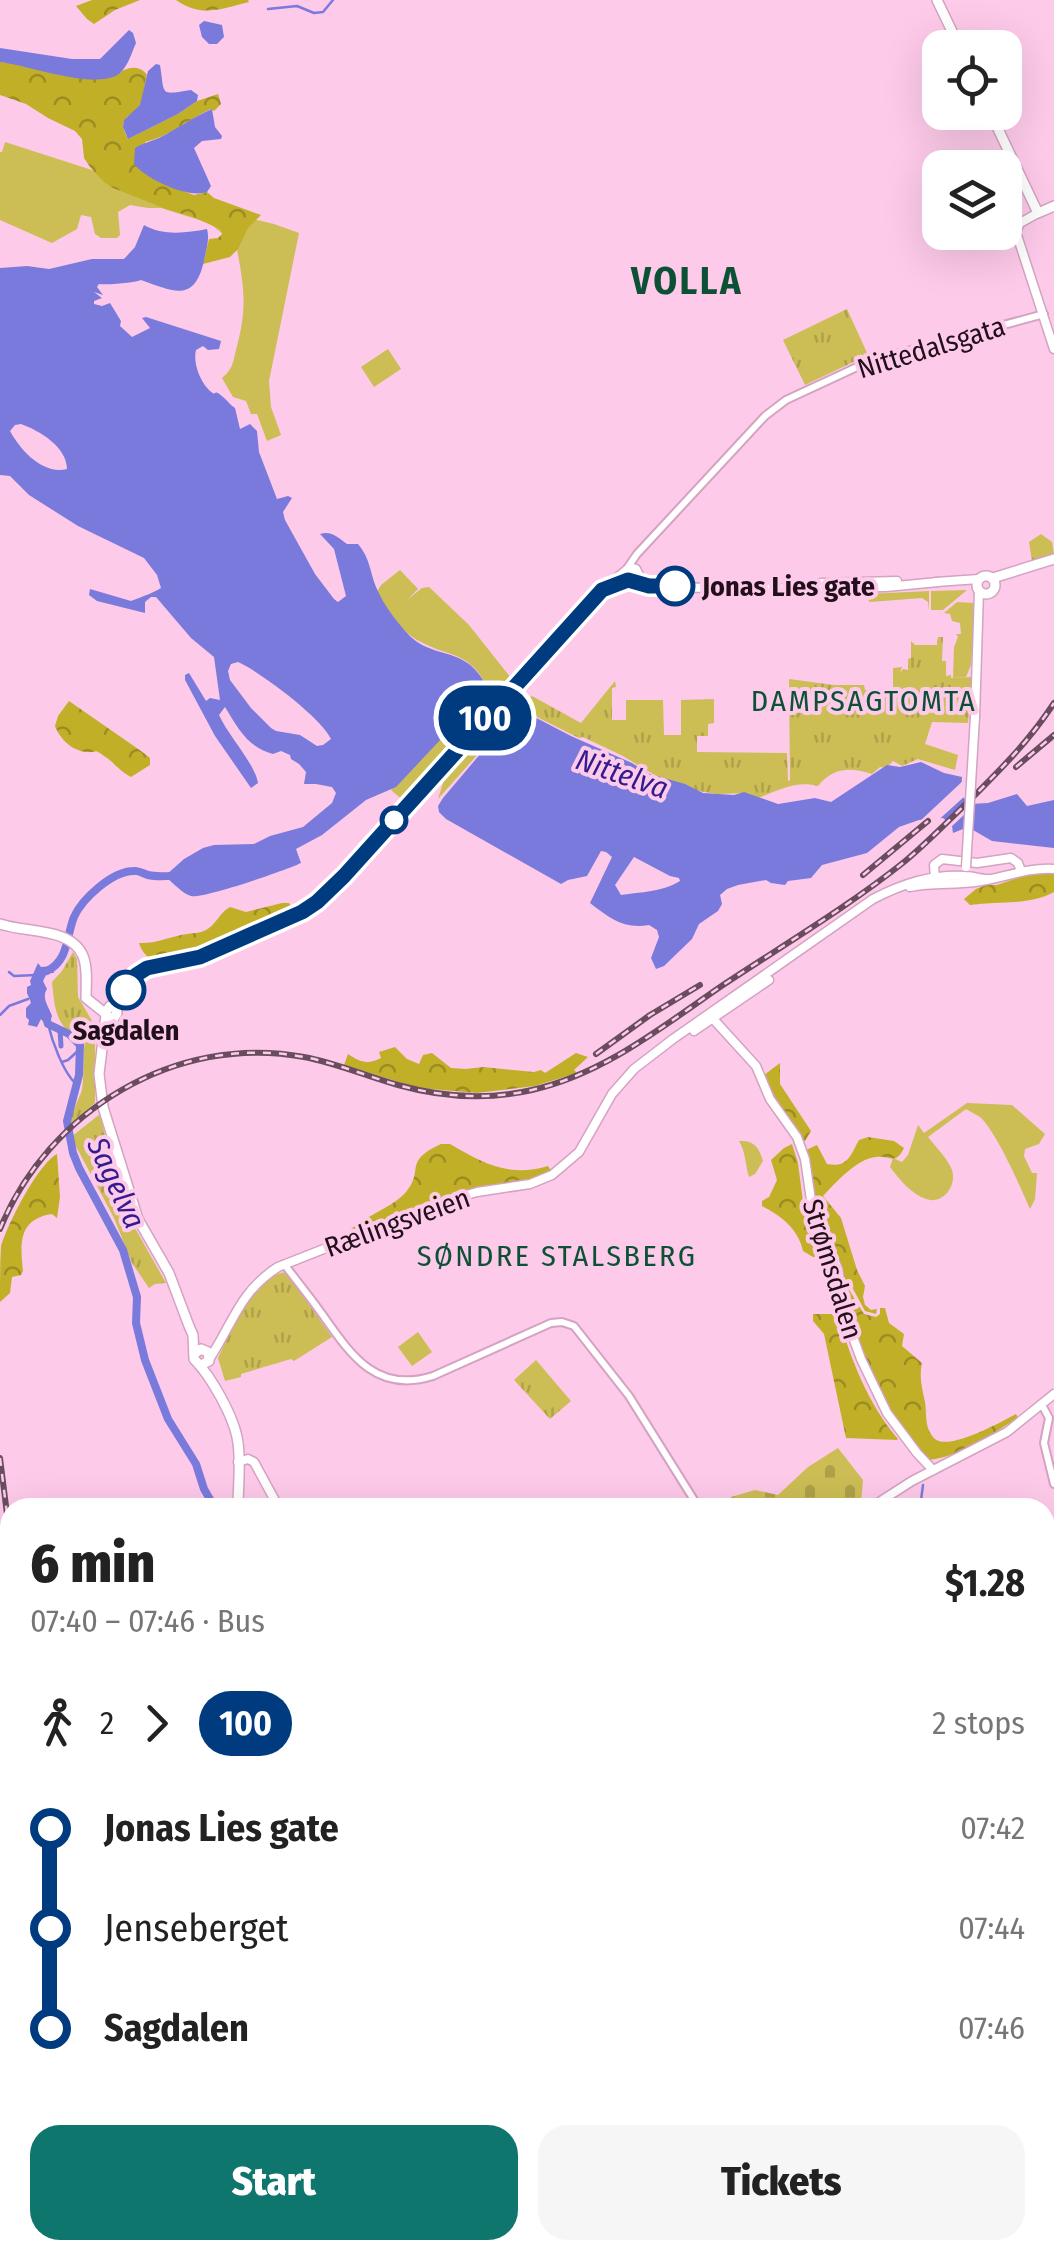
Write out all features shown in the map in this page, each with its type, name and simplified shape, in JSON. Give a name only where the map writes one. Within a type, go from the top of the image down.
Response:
[{"type":"main road","points":[[937,0],[951,30]]},
{"type":"main road","points":[[999,130],[1038,213]]},
{"type":"main road","points":[[1054,206],[1020,223],[1016,232],[1054,350]]},
{"type":"main road","points":[[240,1498],[242,1462],[235,1430],[172,1279],[143,1229],[101,1100],[99,1074],[110,1012],[136,975],[147,968],[200,957],[312,906],[351,868],[602,590],[631,574],[646,586],[733,589],[860,588],[938,582],[986,585],[1054,562]]},
{"type":"main road","points":[[954,883],[966,871],[986,585]]},
{"type":"main road","points":[[936,877],[935,863],[946,858],[976,863],[1011,858],[1021,872]]},
{"type":"main road","points":[[884,893],[922,884],[1054,869]]},
{"type":"main road","points":[[884,893],[904,884],[966,871],[988,879]]},
{"type":"main road","name":"Rælingsveien","points":[[203,1356],[220,1340],[250,1290],[284,1264],[453,1199],[545,1178],[571,1160],[624,1079],[771,978],[806,947],[884,893]]},
{"type":"main road","points":[[0,924],[71,942],[84,958],[86,991],[110,1012]]},
{"type":"main road","name":"Strømsdalen","points":[[714,1016],[756,1066],[770,1099],[799,1141],[811,1207],[837,1267],[855,1343],[882,1404],[928,1472]]},
{"type":"main road","points":[[886,1498],[997,1438],[1054,1394]]},
{"type":"main road","points":[[242,1462],[251,1460],[258,1466],[274,1498]]},
{"type":"street","name":"Nittedalsgata","points":[[631,574],[645,546],[773,408],[870,361],[1044,314]]},
{"type":"street","points":[[284,1264],[346,1347],[371,1370],[394,1380],[414,1381],[433,1376],[551,1323],[572,1325],[630,1396],[693,1498]]},
{"type":"street","points":[[1040,1408],[1049,1418],[1045,1450],[1054,1484]]},
{"type":"green space","points":[[92,0],[140,0],[94,24],[76,6]]},
{"type":"green space","points":[[176,0],[248,0],[249,2],[203,10]]},
{"type":"green space","points":[[0,62],[117,75],[128,69],[140,69],[147,75],[144,96],[124,121],[128,139],[197,101],[218,94],[221,104],[214,111],[211,109],[145,142],[159,182],[194,195],[207,192],[261,215],[248,228],[238,249],[230,257],[203,264],[209,239],[218,238],[222,234],[220,229],[104,182],[84,158],[82,139],[75,131],[26,104],[0,95]]},
{"type":"green space","points":[[5,142],[299,233],[269,381],[271,407],[281,435],[267,441],[257,414],[251,414],[246,401],[233,397],[222,378],[232,365],[242,321],[243,285],[236,244],[209,223],[161,208],[130,205],[118,212],[117,238],[101,238],[95,234],[91,217],[81,215],[77,229],[52,243],[0,220],[0,152]]},
{"type":"green space","points":[[847,309],[868,355],[805,385],[783,340]]},
{"type":"green space","points":[[388,349],[401,369],[374,387],[361,367]]},
{"type":"green space","points":[[1041,534],[1052,542],[1054,554],[1032,561],[1029,542]]},
{"type":"green space","points":[[400,570],[418,589],[407,600],[429,587],[469,625],[515,683],[485,716],[472,705],[486,685],[473,666],[414,638],[375,595]]},
{"type":"green space","points":[[967,590],[943,610],[931,610],[931,591]]},
{"type":"green space","points":[[929,591],[929,610],[928,602],[922,598],[870,602],[866,598],[867,594]]},
{"type":"green space","points":[[957,602],[975,603],[971,665],[966,677],[953,678],[960,623],[944,613]]},
{"type":"green space","points":[[938,637],[943,637],[946,676],[972,677],[968,723],[932,722],[925,744],[958,755],[955,770],[918,759],[902,766],[893,761],[872,774],[843,770],[818,786],[795,785],[758,798],[747,793],[717,794],[661,779],[623,756],[517,707],[498,726],[491,719],[532,696],[581,723],[615,681],[612,720],[626,720],[626,700],[663,700],[664,735],[681,735],[681,700],[714,699],[714,723],[708,724],[708,736],[697,736],[697,752],[787,753],[788,781],[789,679],[893,690],[893,668],[902,667],[900,673],[908,670],[911,641],[915,645],[937,645]]},
{"type":"green space","points":[[69,701],[150,758],[150,765],[131,777],[98,752],[82,751],[67,744],[55,726]]},
{"type":"green space","points":[[456,719],[469,730],[405,802],[391,790]]},
{"type":"green space","points":[[476,736],[486,745],[438,799],[444,780],[469,751],[468,746]]},
{"type":"green space","points":[[1054,869],[1054,892],[1044,896],[970,905],[964,899],[986,885]]},
{"type":"green space","points":[[289,903],[298,915],[189,964],[172,967],[155,962],[139,943],[203,931],[230,907],[246,912]]},
{"type":"green space","points":[[73,952],[77,959],[78,997],[95,1026],[95,1103],[68,1126],[82,1088],[85,1042],[68,1031],[59,1018],[52,982]]},
{"type":"green space","points":[[395,1047],[419,1064],[423,1055],[432,1053],[451,1068],[466,1069],[545,1073],[576,1053],[588,1057],[574,1070],[577,1073],[535,1086],[477,1093],[418,1088],[344,1065],[348,1054],[368,1062],[381,1058],[379,1052]]},
{"type":"green space","points":[[780,1063],[780,1084],[811,1131],[803,1142],[764,1075]]},
{"type":"green space","points":[[967,1103],[1012,1105],[1045,1134],[1039,1144],[1025,1149],[1032,1173],[1037,1173],[1030,1209],[993,1134],[980,1117],[966,1109],[928,1137],[952,1170],[952,1182],[943,1197],[921,1197],[890,1167],[893,1158],[902,1162],[908,1155],[918,1125],[924,1133]]},
{"type":"green space","points":[[100,1114],[127,1214],[166,1283],[149,1288],[132,1263],[114,1218],[71,1137]]},
{"type":"green space","points":[[868,1137],[894,1141],[904,1148],[895,1158],[876,1157],[862,1162],[823,1196],[841,1218],[865,1286],[865,1305],[877,1309],[876,1314],[865,1311],[843,1278],[816,1213],[806,1150],[817,1145],[827,1164],[840,1164],[847,1160],[859,1140]]},
{"type":"green space","points":[[739,1141],[755,1145],[763,1161],[749,1177],[744,1154]]},
{"type":"green space","points":[[441,1144],[450,1144],[497,1167],[521,1170],[548,1166],[552,1172],[545,1178],[487,1189],[343,1238],[406,1192],[418,1161]]},
{"type":"green space","points":[[792,1144],[804,1209],[826,1257],[813,1257],[803,1251],[788,1224],[762,1206],[777,1180],[771,1160]]},
{"type":"green space","points":[[57,1154],[57,1218],[52,1214],[41,1217],[27,1227],[21,1251],[23,1271],[12,1277],[10,1293],[0,1302],[4,1237],[33,1182]]},
{"type":"green space","points":[[286,1272],[332,1337],[294,1361],[225,1381],[218,1358],[243,1306],[261,1284]]},
{"type":"green space","points":[[848,1288],[864,1314],[876,1317],[880,1308],[885,1308],[889,1323],[904,1334],[902,1346],[922,1363],[927,1421],[935,1439],[942,1442],[963,1438],[1016,1414],[1018,1418],[963,1450],[928,1460],[876,1386],[854,1329]]},
{"type":"green space","points":[[813,1314],[838,1314],[861,1380],[897,1440],[846,1438],[824,1334],[813,1321]]},
{"type":"green space","points":[[418,1332],[432,1352],[412,1366],[398,1347]]},
{"type":"green space","points":[[536,1360],[571,1401],[550,1419],[514,1380]]},
{"type":"green space","points":[[838,1448],[863,1480],[861,1498],[731,1498],[755,1490],[778,1495],[808,1467]]},
{"type":"water","points":[[204,21],[222,25],[224,37],[217,44],[209,44],[202,37],[199,25]]},
{"type":"water","points":[[129,30],[136,43],[128,61],[116,76],[104,79],[75,78],[0,62],[0,48],[72,59],[100,59]]},
{"type":"water","points":[[160,65],[165,91],[191,90],[198,95],[197,101],[128,139],[124,120],[140,105],[148,71]]},
{"type":"water","points":[[212,109],[221,139],[202,141],[194,148],[211,186],[207,192],[189,193],[168,186],[134,164],[135,148]]},
{"type":"water","name":"Nittelva","points":[[144,225],[167,232],[207,229],[200,275],[188,289],[172,290],[141,280],[99,284],[103,295],[94,292],[102,298],[94,304],[110,303],[120,326],[132,337],[150,328],[142,318],[146,317],[221,341],[219,349],[208,350],[203,346],[196,350],[199,375],[211,392],[235,408],[240,429],[250,424],[257,431],[259,452],[277,499],[292,498],[283,512],[285,520],[315,574],[338,602],[346,596],[334,549],[320,534],[358,544],[382,600],[408,634],[428,648],[459,658],[478,672],[486,685],[471,706],[499,732],[523,711],[650,774],[703,793],[744,792],[778,804],[815,798],[831,802],[887,765],[900,767],[921,762],[962,777],[961,795],[970,804],[1017,794],[1027,806],[1054,800],[1054,848],[992,841],[973,830],[953,833],[952,826],[943,818],[919,820],[899,827],[867,853],[822,865],[811,878],[788,881],[785,885],[766,880],[727,889],[720,895],[722,904],[718,911],[699,924],[692,939],[656,969],[651,958],[659,937],[657,930],[649,925],[618,922],[590,903],[612,857],[606,852],[601,851],[587,876],[561,884],[439,812],[443,798],[487,746],[458,721],[396,787],[366,800],[322,835],[296,849],[301,863],[211,893],[185,893],[165,876],[184,859],[214,845],[254,844],[303,827],[332,803],[336,793],[332,787],[304,784],[306,772],[290,755],[281,751],[273,754],[257,747],[225,707],[219,715],[256,776],[258,783],[251,788],[215,736],[185,680],[189,673],[206,701],[220,700],[214,657],[191,638],[156,597],[145,602],[145,613],[97,601],[89,595],[90,589],[131,601],[161,588],[144,558],[78,526],[29,495],[10,476],[0,475],[0,268],[49,269],[92,259],[124,259],[135,247]],"holes":[[[21,424],[57,447],[67,469],[41,465],[27,453],[10,431]],[[238,662],[274,685],[316,719],[331,739],[317,746],[300,735],[271,728],[230,680],[231,664]],[[634,857],[680,881],[621,895],[615,885]]]},
{"type":"water","points":[[38,963],[41,967],[52,966],[54,973],[47,973],[43,981],[52,1016],[45,1024],[41,1019],[37,1027],[28,1025],[26,1008],[31,1003],[27,987]]},
{"type":"pier","points":[[966,778],[968,797],[979,799],[974,805],[972,835],[964,834],[965,814],[950,828],[945,822],[966,801],[966,795],[933,825],[919,822]]},
{"type":"waterway","points":[[268,9],[297,6],[323,12],[333,0]]},
{"type":"waterway","name":"Sagelva","points":[[47,971],[63,954],[78,910],[99,887],[125,872],[172,876]]},
{"type":"waterway","points":[[9,972],[14,976],[36,975]]},
{"type":"waterway","points":[[0,1015],[9,1006],[28,999]]},
{"type":"waterway","name":"Sagelva","points":[[45,1014],[48,1024],[69,1034],[80,1045],[79,1075],[67,1121],[73,1153],[123,1250],[137,1297],[136,1323],[145,1360],[168,1419],[196,1464],[209,1498]]},
{"type":"waterway","points":[[48,1024],[62,1064],[76,1084]]},
{"type":"waterway","points":[[60,1030],[61,1046]]},
{"type":"waterway","name":"Sagelva","points":[[77,1039],[82,1042]]},
{"type":"waterway","points":[[62,1062],[80,1049]]},
{"type":"waterway","points":[[921,1498],[923,1485]]},
{"type":"railway","points":[[0,1229],[22,1187],[50,1149],[84,1116],[122,1090],[164,1070],[209,1057],[256,1053],[304,1057],[414,1089],[482,1096],[532,1090],[584,1073],[655,1032],[904,862],[1004,765],[1054,703]]},
{"type":"railway","points":[[1016,767],[1054,735]]},
{"type":"railway","points":[[863,875],[928,821]]},
{"type":"railway","points":[[596,1054],[700,985]]},
{"type":"railway","points":[[0,1458],[5,1498]]},
{"type":"bus line","name":"100","points":[[126,990],[136,975],[147,968],[200,957],[312,906],[344,876],[602,590],[628,580],[649,586],[675,586]]},
{"type":"place","name":"Jonas Lies gate","points":[[675,586]]},
{"type":"place","name":"Sagdalen","points":[[126,990]]},
{"type":"district","name":"VOLLA","points":[[687,281]]},
{"type":"district","name":"DAMPSAGTOMTA","points":[[864,701]]},
{"type":"district","name":"SØNDRE STALSBERG","points":[[557,1256]]}]
